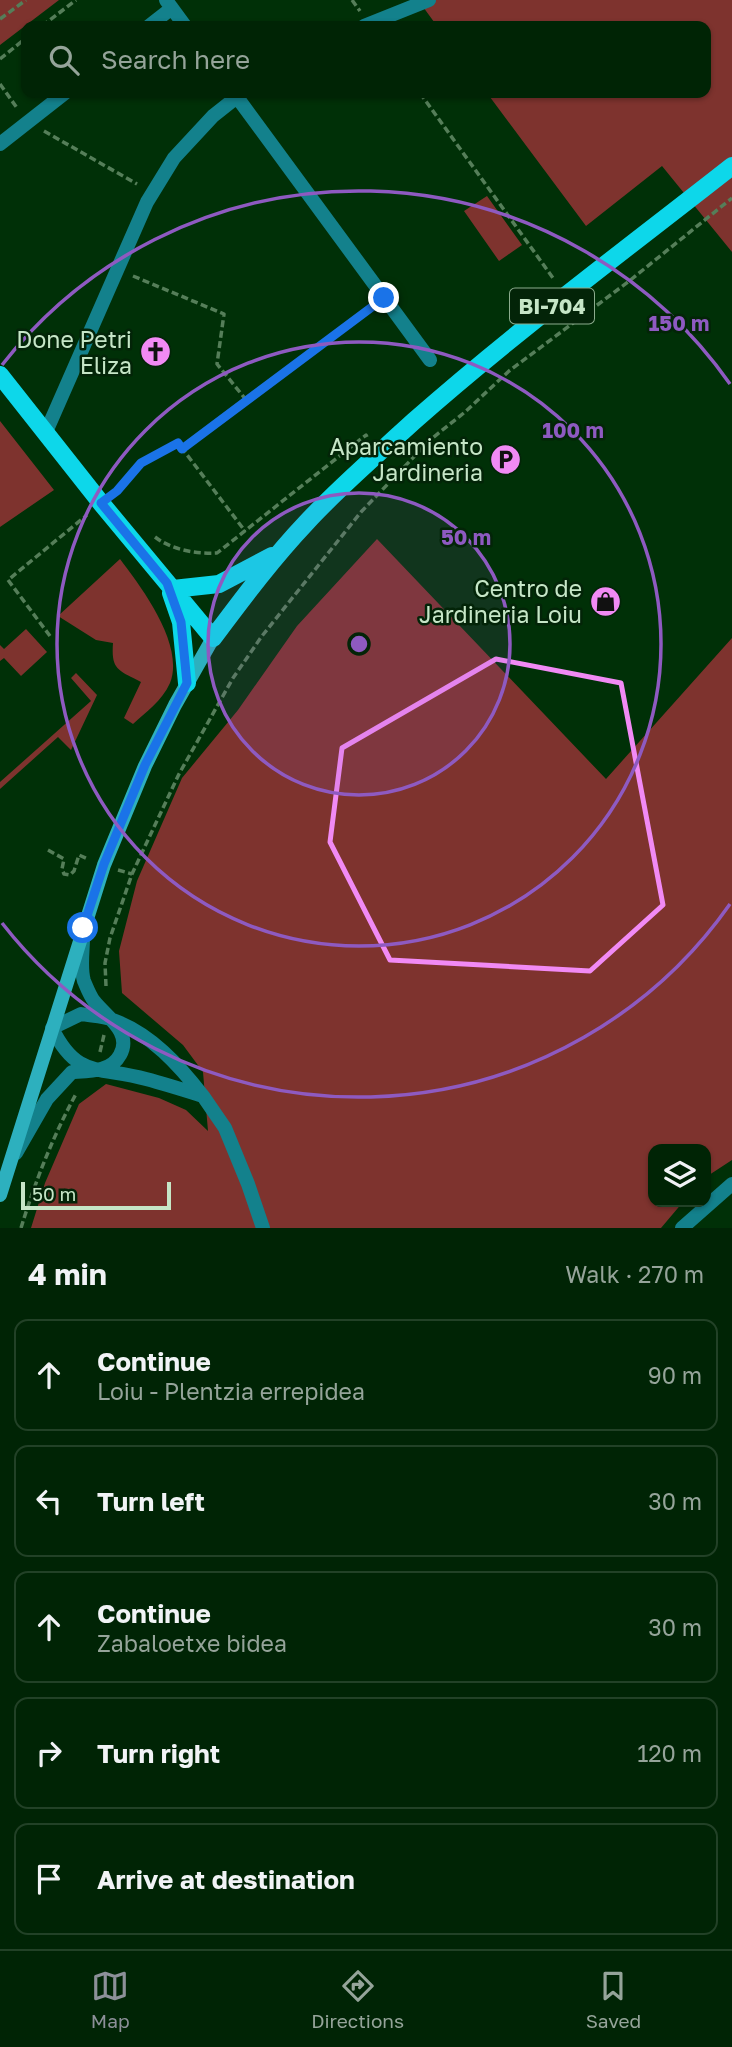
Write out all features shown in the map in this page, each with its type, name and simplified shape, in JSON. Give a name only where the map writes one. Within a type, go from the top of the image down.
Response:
[{"type":"main road","name":"BI-704","points":[[213,638],[254,583],[307,522],[378,454],[467,375],[732,166]]},
{"type":"main road","points":[[0,375],[213,638],[145,765],[104,864],[0,1195]]},
{"type":"main road","points":[[170,586],[202,587],[219,584],[282,551]]},
{"type":"main road","points":[[170,586],[181,622],[187,683]]},
{"type":"street","points":[[377,21],[429,0]]},
{"type":"street","points":[[154,21],[169,4],[181,21]]},
{"type":"street","points":[[0,144],[59,98]]},
{"type":"street","points":[[46,432],[152,193],[174,158],[233,98]]},
{"type":"street","points":[[241,98],[430,360]]},
{"type":"street","points":[[7,1170],[47,1099],[72,1072],[111,1066],[121,1054],[124,1042],[122,1033],[93,1000],[83,978],[83,928]]},
{"type":"street","points":[[203,1096],[144,1078],[97,1070],[81,1064],[63,1049],[52,1028],[81,1014],[111,1019],[142,1034],[181,1068],[203,1096],[225,1128],[263,1228]]},
{"type":"street","points":[[682,1228],[732,1184]]},
{"type":"path","points":[[0,19],[26,0]]},
{"type":"path","points":[[49,21],[76,0]]},
{"type":"path","points":[[0,59],[21,42]]},
{"type":"path","points":[[0,84],[28,122],[152,193]]},
{"type":"path","points":[[424,98],[553,278]]},
{"type":"path","points":[[97,1070],[104,1036],[115,1004],[106,986],[105,963],[110,938],[132,874],[179,774],[233,678],[262,636],[361,512],[430,440],[465,412],[509,370],[628,282],[732,198]]},
{"type":"path","points":[[116,269],[224,314],[217,364],[247,401]]},
{"type":"path","points":[[182,449],[384,298]]},
{"type":"path","points":[[149,529],[157,539],[197,554],[217,553],[366,435],[378,454],[397,475]]},
{"type":"path","points":[[50,636],[8,580],[117,491],[141,463],[178,443],[246,531]]},
{"type":"path","points":[[117,491],[125,500]]},
{"type":"path","points":[[48,850],[64,859],[64,874],[70,875],[74,871],[79,855],[104,864]]},
{"type":"path","points":[[21,1228],[42,1167],[77,1092]]},
{"type":"highlighted area","points":[[496,659],[621,683],[663,905],[590,971],[390,960],[330,842],[342,748]]},
{"type":"shaded area","points":[[0,0],[59,0],[31,21],[21,21],[21,29],[0,45]]},
{"type":"shaded area","points":[[418,0],[732,0],[732,252],[662,166],[586,226],[491,98],[711,98],[711,21],[433,21]]},
{"type":"shaded area","points":[[487,196],[522,245],[499,261],[464,211]]},
{"type":"shaded area","points":[[0,421],[54,490],[0,527]]},
{"type":"shaded area","points":[[377,539],[606,779],[732,638],[732,1160],[711,1174],[711,1144],[648,1144],[648,1207],[679,1207],[661,1228],[31,1228],[45,1183],[79,1104],[106,1084],[159,1098],[186,1110],[208,1131],[203,1072],[183,1045],[122,993],[119,951],[137,881],[182,778],[238,710],[297,626]]},
{"type":"shaded area","points":[[120,559],[159,618],[172,652],[170,683],[163,695],[133,724],[124,718],[141,682],[127,675],[115,664],[113,643],[96,640],[58,616]]},
{"type":"shaded area","points":[[26,629],[47,652],[21,676],[4,658],[0,661],[0,645],[4,649]]},
{"type":"shaded area","points":[[76,673],[97,695],[71,750],[58,737],[0,789],[0,782],[91,701],[71,678]]},
{"type":"place","name":"Done Petri Eliza","points":[[155,352]]},
{"type":"place","name":"Aparcamiento Jardineria","points":[[506,459]]},
{"type":"place","name":"Centro de Jardineria Loiu","points":[[605,601]]},
{"type":"route","points":[[83,928],[104,864],[145,765],[187,683],[181,622],[167,583],[101,503],[117,491],[141,463],[178,443],[182,449],[384,298]]}]
